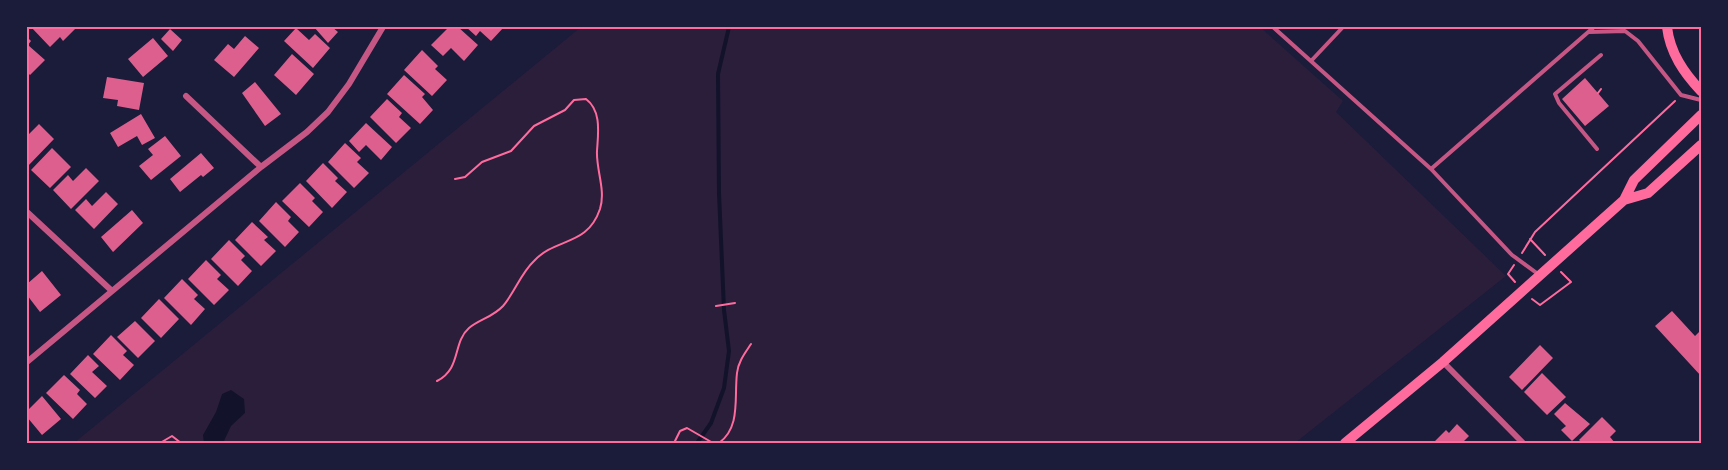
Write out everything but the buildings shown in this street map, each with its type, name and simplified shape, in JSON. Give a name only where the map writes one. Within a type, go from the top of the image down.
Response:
[{"type":"main road","points":[[1667,27],[1675,56],[1686,75],[1701,91]]},
{"type":"main road","points":[[1345,443],[1443,362],[1624,200],[1634,180],[1701,115]]},
{"type":"main road","points":[[1624,200],[1648,193],[1701,145]]},
{"type":"street","points":[[27,362],[328,112],[349,84],[383,27]]},
{"type":"street","points":[[186,96],[261,167]]},
{"type":"street","points":[[27,213],[112,291]]},
{"type":"street","points":[[1443,362],[1523,443]]},
{"type":"lane","points":[[1273,27],[1431,169],[1512,255],[1540,276]]},
{"type":"lane","points":[[1311,61],[1343,27]]},
{"type":"lane","points":[[1431,169],[1594,27]]},
{"type":"lane","points":[[1588,32],[1625,32],[1638,41],[1681,95],[1701,100]]},
{"type":"lane","points":[[1597,149],[1559,103],[1555,94],[1601,55]]},
{"type":"path","points":[[1598,93],[1601,89]]},
{"type":"path","points":[[437,381],[447,376],[453,366],[464,334],[502,306],[534,260],[581,236],[595,220],[602,198],[596,158],[598,123],[592,104],[586,99],[574,100],[565,110],[534,126],[511,151],[482,162],[465,177],[455,179]]},
{"type":"path","points":[[1528,241],[1671,105]]},
{"type":"path","points":[[1522,292],[1540,305],[1571,282]]},
{"type":"path","points":[[716,306],[735,303]]},
{"type":"path","points":[[718,443],[731,430],[737,372],[742,357],[751,344]]},
{"type":"path","points":[[674,443],[683,429],[692,429],[713,443]]},
{"type":"path","points":[[160,443],[172,436],[182,443]]},
{"type":"shaded area","points":[[581,27],[1260,27],[1343,101],[1336,112],[1506,276],[1295,443],[74,443]]},
{"type":"shaded area","points":[[231,390],[244,399],[245,413],[231,426],[223,443],[204,443],[203,435],[216,412],[222,394]]},
{"type":"waterway","points":[[697,443],[711,423],[724,388],[729,351],[724,310],[719,193],[718,74],[729,27]]}]
